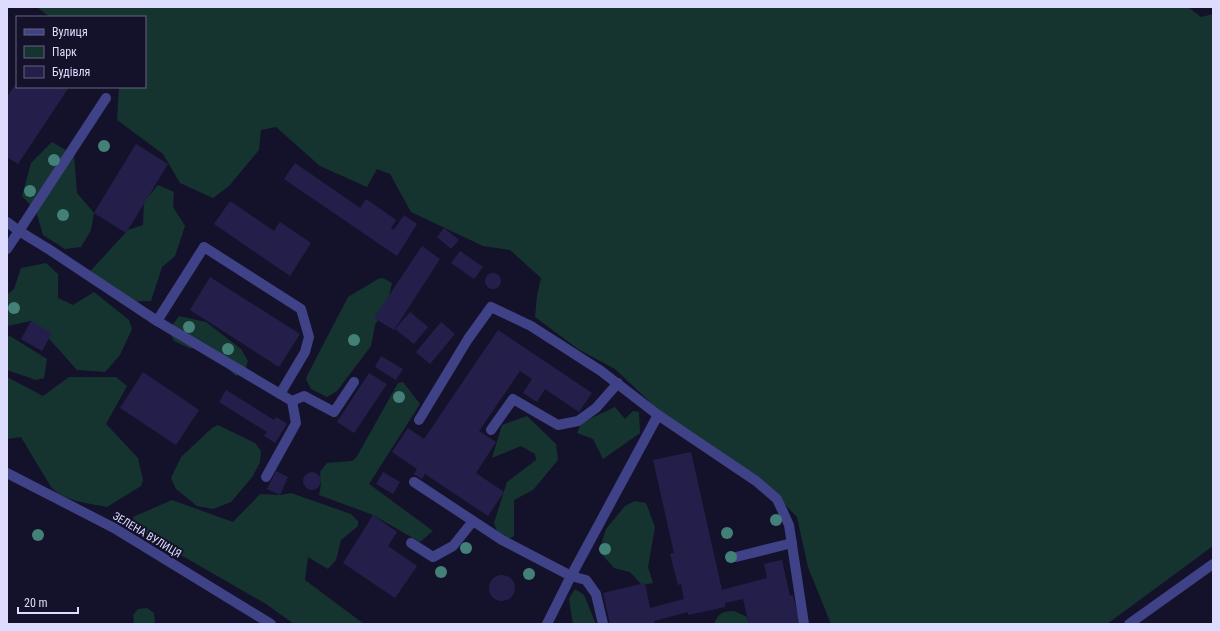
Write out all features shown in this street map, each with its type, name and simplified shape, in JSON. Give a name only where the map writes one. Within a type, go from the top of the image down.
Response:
[{"type":"street","points":[[7,249],[106,98]]},
{"type":"street","points":[[7,222],[157,321],[292,401],[296,423],[266,477]]},
{"type":"street","points":[[157,321],[204,247],[301,309],[309,337],[305,352],[280,394]]},
{"type":"street","points":[[419,420],[468,339],[491,308],[531,326],[601,371],[658,414],[756,481],[777,499],[789,525],[804,624]]},
{"type":"street","points":[[292,401],[304,396],[334,412],[354,382]]},
{"type":"street","points":[[491,430],[513,399],[558,425],[578,421],[596,408],[618,383]]},
{"type":"street","points":[[547,624],[571,576],[658,414]]},
{"type":"street","name":"ЗЕЛЕНА ВУЛИЦЯ","points":[[7,473],[114,528],[271,624]]},
{"type":"street","points":[[414,482],[502,540],[571,576],[586,580],[596,594],[603,624]]},
{"type":"street","points":[[410,543],[433,557],[453,546],[473,520]]},
{"type":"street","points":[[736,557],[792,543]]},
{"type":"street","points":[[1129,624],[1213,564]]},
{"type":"green space","points":[[37,7],[1188,7],[1201,17],[1213,14],[1213,546],[1107,624],[831,624],[808,567],[797,517],[762,481],[670,421],[615,369],[578,349],[535,317],[537,296],[541,278],[510,250],[483,246],[411,212],[390,174],[377,169],[367,187],[320,166],[276,127],[261,130],[259,150],[229,186],[213,198],[180,183],[163,154],[117,120],[119,88],[146,88],[146,16],[49,16]]},
{"type":"green space","points":[[52,142],[74,155],[77,193],[94,213],[91,230],[81,247],[65,249],[43,235],[36,211],[22,196],[31,163]]},
{"type":"green space","points":[[158,185],[174,192],[173,207],[185,226],[175,256],[162,267],[151,301],[121,302],[85,277],[128,230],[143,225],[144,202]]},
{"type":"green space","points":[[46,263],[58,274],[58,298],[73,305],[94,292],[129,320],[132,329],[120,355],[105,372],[77,370],[36,324],[31,321],[7,326],[7,295],[14,289],[21,268]]},
{"type":"green space","points":[[383,278],[392,283],[387,304],[375,325],[371,346],[337,391],[327,397],[311,389],[306,379],[308,374],[348,297],[378,279]]},
{"type":"green space","points":[[179,316],[206,322],[241,349],[248,361],[245,371],[236,376],[207,349],[189,348],[174,341],[169,330]]},
{"type":"green space","points":[[10,336],[47,359],[44,378],[36,380],[7,370],[7,337]]},
{"type":"green space","points":[[7,377],[43,396],[69,377],[116,377],[127,386],[106,424],[138,458],[143,480],[141,486],[107,507],[70,499],[57,492],[51,487],[21,437],[7,439]]},
{"type":"green space","points":[[403,382],[420,404],[369,484],[433,531],[420,542],[373,515],[319,495],[321,484],[320,472],[327,463],[352,461],[356,458],[398,383]]},
{"type":"green space","points":[[615,407],[625,419],[633,411],[639,412],[640,433],[603,459],[593,439],[577,433],[581,423]]},
{"type":"green space","points":[[527,416],[556,444],[558,460],[533,490],[514,500],[514,536],[502,543],[494,523],[507,482],[536,460],[535,454],[521,446],[492,458],[502,425]]},
{"type":"green space","points":[[218,425],[255,443],[261,451],[260,462],[253,476],[231,502],[213,509],[197,506],[176,489],[171,478],[181,457],[212,428]]},
{"type":"green space","points":[[291,493],[351,514],[358,521],[358,526],[341,540],[336,560],[328,569],[308,557],[305,580],[364,624],[294,624],[266,604],[134,528],[133,517],[172,500],[233,522],[260,494],[280,495]]},
{"type":"green space","points":[[635,501],[646,503],[655,527],[648,567],[653,583],[642,585],[630,572],[614,568],[599,551],[606,529],[625,506]]},
{"type":"green space","points":[[575,589],[584,595],[596,624],[573,624],[569,599]]},
{"type":"green space","points":[[147,608],[154,613],[155,621],[153,624],[134,624],[133,615],[138,609]]},
{"type":"green space","points":[[734,611],[747,617],[749,624],[714,624],[721,613]]},
{"type":"building","points":[[16,84],[16,88],[68,88],[18,164],[7,157],[7,97]]},
{"type":"building","points":[[136,144],[168,164],[126,233],[94,213]]},
{"type":"building","points":[[295,163],[360,208],[366,199],[396,220],[391,228],[394,230],[404,215],[417,224],[397,256],[284,179]]},
{"type":"building","points":[[230,201],[274,231],[280,222],[311,243],[290,276],[214,224]]},
{"type":"building","points":[[444,228],[459,240],[451,249],[437,237]]},
{"type":"building","points":[[422,246],[440,259],[394,330],[374,318]]},
{"type":"building","points":[[460,251],[483,267],[474,279],[451,263]]},
{"type":"building","points":[[490,273],[496,273],[501,278],[499,287],[496,289],[490,289],[485,284],[485,278]]},
{"type":"building","points":[[210,277],[300,334],[279,367],[190,310]]},
{"type":"building","points":[[410,312],[428,327],[414,344],[395,329]]},
{"type":"building","points":[[31,321],[52,333],[42,351],[21,339]]},
{"type":"building","points":[[441,322],[455,334],[430,364],[416,352]]},
{"type":"building","points":[[498,330],[592,393],[579,412],[545,389],[537,402],[523,393],[532,379],[520,371],[479,431],[496,442],[476,473],[504,492],[488,516],[425,474],[422,479],[414,474],[417,469],[392,452],[408,428],[424,439]]},
{"type":"building","points":[[381,356],[403,369],[396,380],[375,367]]},
{"type":"building","points":[[143,372],[199,410],[176,445],[120,408]]},
{"type":"building","points":[[369,373],[387,384],[354,433],[337,422]]},
{"type":"building","points":[[226,390],[274,420],[276,417],[287,424],[275,443],[264,436],[267,432],[219,402]]},
{"type":"building","points":[[691,452],[722,590],[767,578],[764,564],[782,560],[790,596],[793,595],[800,624],[749,624],[743,599],[725,603],[725,607],[688,615],[688,612],[654,621],[655,624],[610,624],[603,593],[645,583],[650,608],[684,599],[681,584],[678,585],[670,554],[674,553],[653,460]]},
{"type":"building","points":[[276,471],[288,477],[280,495],[267,489]]},
{"type":"building","points":[[312,472],[318,475],[321,481],[318,487],[312,490],[306,487],[303,481],[306,475]]},
{"type":"building","points":[[383,472],[400,482],[393,494],[376,484]]},
{"type":"building","points":[[373,515],[397,532],[388,546],[417,566],[395,598],[343,563]]},
{"type":"building","points":[[502,575],[511,579],[515,588],[511,597],[502,601],[493,597],[489,588],[493,579]]}]
